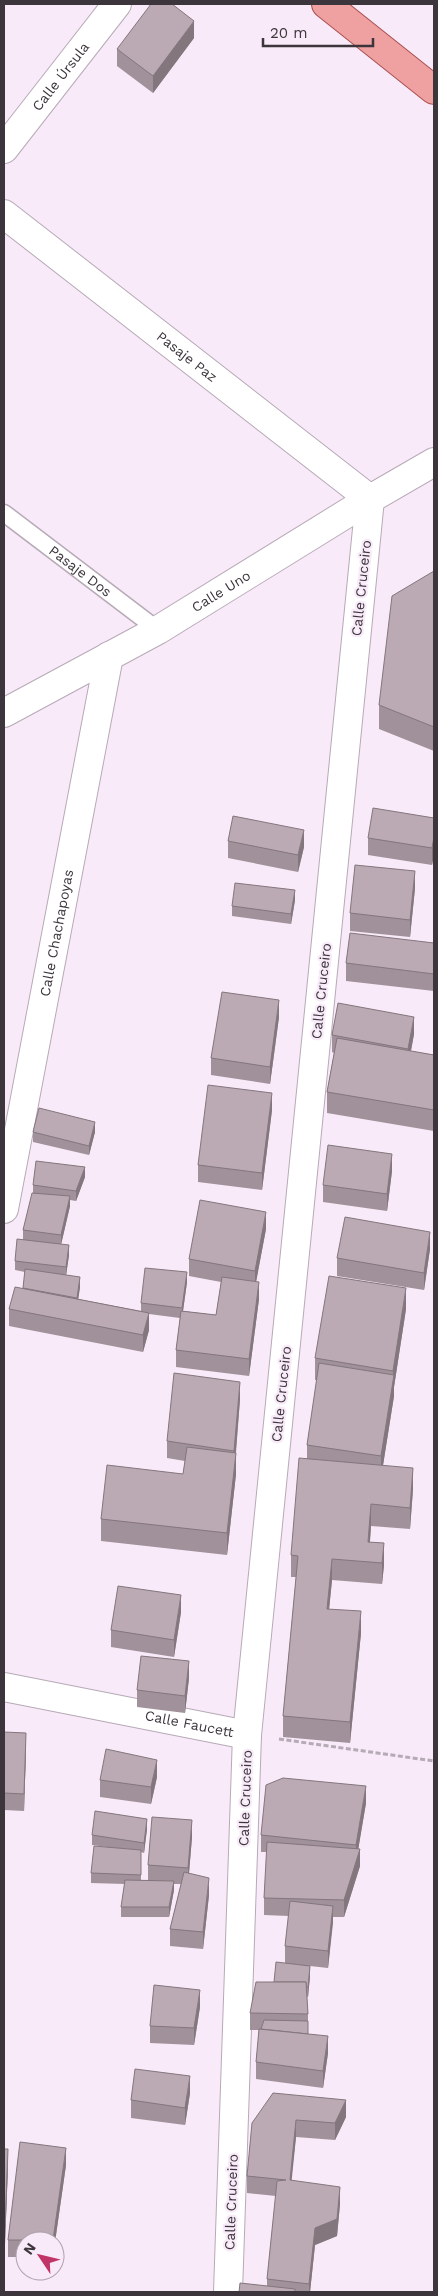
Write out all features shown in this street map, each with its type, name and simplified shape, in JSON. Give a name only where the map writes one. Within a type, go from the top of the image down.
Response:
[{"type":"main road","points":[[326,4],[434,90]]},
{"type":"street","name":"Calle Úrsula","points":[[4,149],[117,4]]},
{"type":"street","name":"Pasaje Paz","points":[[4,214],[370,499]]},
{"type":"street","name":"Calle Uno","points":[[4,713],[158,630],[370,499],[434,462]]},
{"type":"street","name":"Calle Cruceiro","points":[[228,2292],[247,1735],[370,499]]},
{"type":"street","name":"Calle Chachapoyas","points":[[4,1208],[109,656]]},
{"type":"street","name":"Calle Faucett","points":[[4,1687],[247,1735]]},
{"type":"lane","name":"Pasaje Dos","points":[[4,513],[158,630]]},
{"type":"path","name":"Calle Faucett","points":[[247,1735],[434,1761]]},
{"type":"building","points":[[151,4],[172,4],[194,21],[153,76],[117,49]]},
{"type":"building","points":[[434,571],[434,727],[379,705],[392,596]]},
{"type":"building","points":[[373,808],[434,818],[432,848],[368,838]]},
{"type":"building","points":[[233,816],[304,830],[298,855],[228,841]]},
{"type":"building","points":[[355,865],[415,871],[410,920],[350,913]]},
{"type":"building","points":[[235,883],[295,890],[291,914],[232,906]]},
{"type":"building","points":[[350,933],[434,943],[434,974],[346,963]]},
{"type":"building","points":[[222,992],[279,1000],[270,1067],[211,1058]]},
{"type":"building","points":[[338,1003],[414,1017],[408,1049],[332,1035]]},
{"type":"building","points":[[337,1038],[434,1055],[434,1110],[327,1092]]},
{"type":"building","points":[[208,1085],[272,1093],[262,1173],[198,1165]]},
{"type":"building","points":[[39,1108],[95,1122],[89,1146],[33,1132]]},
{"type":"building","points":[[328,1145],[392,1154],[387,1194],[323,1185]]},
{"type":"building","points":[[36,1161],[85,1167],[76,1191],[33,1185]]},
{"type":"building","points":[[32,1193],[70,1196],[61,1235],[23,1230]]},
{"type":"building","points":[[200,1200],[266,1212],[255,1271],[189,1259]]},
{"type":"building","points":[[345,1217],[430,1232],[424,1273],[337,1258]]},
{"type":"building","points":[[17,1239],[69,1245],[66,1267],[15,1261]]},
{"type":"building","points":[[145,1268],[187,1272],[182,1308],[141,1303]]},
{"type":"building","points":[[25,1269],[80,1277],[77,1298],[23,1288]]},
{"type":"building","points":[[329,1276],[406,1288],[393,1371],[315,1358]]},
{"type":"building","points":[[222,1277],[259,1282],[249,1359],[176,1350],[181,1311],[216,1315]]},
{"type":"building","points":[[15,1287],[149,1313],[143,1335],[9,1309]]},
{"type":"building","points":[[319,1363],[394,1375],[381,1456],[307,1445]]},
{"type":"building","points":[[174,1373],[240,1382],[234,1451],[167,1441]]},
{"type":"building","points":[[187,1447],[236,1453],[227,1533],[101,1519],[107,1465],[183,1474]]},
{"type":"building","points":[[299,1458],[413,1468],[410,1508],[371,1504],[368,1542],[384,1543],[382,1563],[332,1559],[327,1609],[361,1611],[350,1722],[283,1716],[298,1556],[291,1555]]},
{"type":"building","points":[[118,1586],[181,1595],[174,1640],[111,1630]]},
{"type":"building","points":[[141,1656],[189,1661],[185,1696],[137,1690]]},
{"type":"building","points":[[4,1732],[26,1733],[24,1794],[4,1793]]},
{"type":"building","points":[[106,1749],[157,1760],[151,1787],[100,1780]]},
{"type":"building","points":[[283,1778],[366,1786],[356,1845],[261,1835],[266,1785]]},
{"type":"building","points":[[95,1811],[147,1819],[144,1843],[92,1835]]},
{"type":"building","points":[[152,1817],[192,1820],[188,1868],[148,1865]]},
{"type":"building","points":[[267,1842],[360,1849],[344,1900],[264,1898]]},
{"type":"building","points":[[94,1846],[141,1850],[141,1875],[91,1873]]},
{"type":"building","points":[[184,1872],[209,1878],[203,1932],[170,1929]]},
{"type":"building","points":[[125,1880],[174,1881],[169,1907],[121,1907]]},
{"type":"building","points":[[290,1901],[333,1906],[328,1951],[285,1946]]},
{"type":"building","points":[[276,1962],[310,1966],[308,1987],[306,1987],[306,1982],[274,1982]]},
{"type":"building","points":[[256,1982],[306,1982],[308,2014],[250,2013]]},
{"type":"building","points":[[154,1985],[200,1990],[194,2028],[150,2026]]},
{"type":"building","points":[[264,2020],[308,2021],[308,2034],[261,2029]]},
{"type":"building","points":[[259,2029],[328,2036],[323,2071],[256,2062]]},
{"type":"building","points":[[135,2069],[190,2076],[185,2108],[131,2100]]},
{"type":"building","points":[[273,2093],[346,2100],[335,2123],[296,2120],[290,2180],[340,2187],[337,2219],[315,2228],[309,2284],[267,2279],[277,2181],[286,2180],[247,2176],[252,2123]]},
{"type":"building","points":[[20,2142],[66,2148],[54,2231],[15,2231],[15,2240],[8,2240]]},
{"type":"building","points":[[4,2149],[8,2149],[5,2227],[4,2227]]},
{"type":"building","points":[[240,2283],[295,2289],[295,2292],[239,2292]]}]
